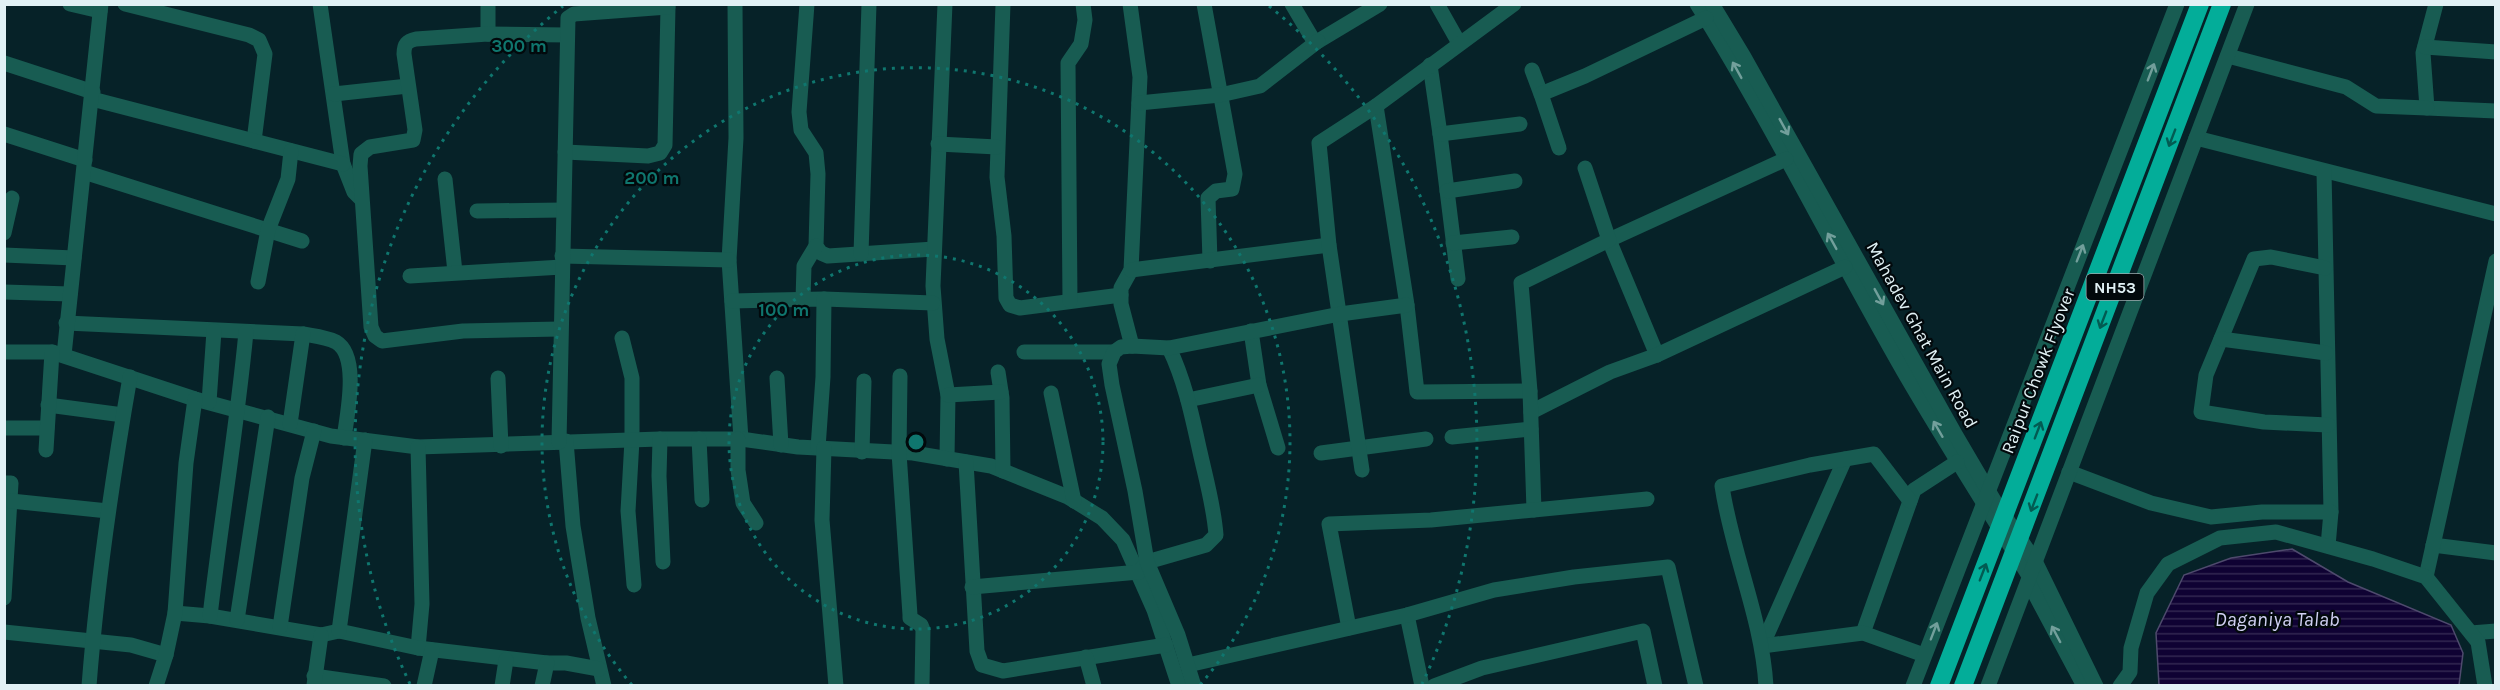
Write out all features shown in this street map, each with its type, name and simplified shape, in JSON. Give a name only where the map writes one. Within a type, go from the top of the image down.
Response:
[{"type":"highway","name":"Raipur Chowk Flyover","points":[[1939,686],[2200,4]]},
{"type":"highway","name":"NH53","points":[[1963,686],[2222,4]]},
{"type":"street","points":[[46,450],[48,405],[70,294],[101,8],[70,4]]},
{"type":"street","points":[[125,4],[249,35],[259,40],[264,47],[265,54],[254,141]]},
{"type":"street","points":[[190,21],[191,4]]},
{"type":"street","points":[[320,4],[343,164],[354,192],[362,199]]},
{"type":"street","points":[[488,4],[488,34]]},
{"type":"street","points":[[735,4],[736,138],[729,260],[740,439],[738,470],[743,503],[756,523]]},
{"type":"street","points":[[803,300],[804,266],[816,246],[818,174],[816,153],[801,130],[800,112],[807,4]]},
{"type":"street","points":[[861,254],[869,4]]},
{"type":"street","points":[[945,4],[933,303],[937,339],[948,395],[947,459]]},
{"type":"street","points":[[1003,4],[997,177],[1004,236],[1006,298],[1010,305],[1020,308],[1121,295]]},
{"type":"street","points":[[1070,301],[1068,63],[1081,44],[1085,20],[1083,4]]},
{"type":"street","points":[[1130,4],[1140,77],[1131,270],[1121,288],[1121,304],[1132,346]]},
{"type":"street","points":[[1204,4],[1235,174],[1232,189],[1216,191],[1208,198],[1210,261]]},
{"type":"street","points":[[1292,4],[1315,43],[1318,41]]},
{"type":"street","points":[[1139,103],[1220,95],[1260,86],[1318,41],[1380,4]]},
{"type":"street","points":[[1437,4],[1459,43]]},
{"type":"street","points":[[1362,470],[1329,245],[1319,143],[1376,106],[1514,4]]},
{"type":"street","points":[[1697,4],[1709,11],[1734,65],[1845,267],[1957,462],[1987,495],[2030,576],[2036,596],[2084,686]]},
{"type":"street","points":[[1913,686],[2177,4]]},
{"type":"street","points":[[1988,686],[2247,4]]},
{"type":"street","points":[[2427,108],[2423,53],[2436,4]]},
{"type":"street","points":[[565,152],[648,156],[660,153],[665,145],[668,6],[574,14],[569,11],[567,35],[560,329],[562,441],[573,526],[604,686]]},
{"type":"street","points":[[1541,94],[1586,76],[1709,11]]},
{"type":"street","name":"Mahadev Ghat Main Road","points":[[1709,11],[1744,57],[1987,495],[1995,502],[2035,561],[2096,686]]},
{"type":"street","points":[[560,329],[463,332],[382,341],[375,336],[371,327],[360,166],[364,150],[370,147],[413,140],[415,130],[404,54],[404,46],[407,42],[416,39],[488,34],[567,35]]},
{"type":"street","points":[[2425,46],[2496,52]]},
{"type":"street","points":[[2228,56],[2346,87],[2376,106],[2496,111]]},
{"type":"street","points":[[4,63],[92,95],[343,164]]},
{"type":"street","points":[[1430,65],[1458,279]]},
{"type":"street","points":[[1532,70],[1558,148]]},
{"type":"street","points":[[334,94],[408,86]]},
{"type":"street","points":[[1376,106],[1407,305],[1417,392],[1530,391]]},
{"type":"street","points":[[1440,134],[1520,124]]},
{"type":"street","points":[[4,134],[84,166],[302,241]]},
{"type":"street","points":[[2196,138],[2496,214]]},
{"type":"street","points":[[939,144],[997,147]]},
{"type":"street","points":[[258,282],[268,230],[288,179],[291,151]]},
{"type":"street","points":[[1534,510],[1530,391],[1521,283],[1786,159]]},
{"type":"street","points":[[1585,168],[1609,240],[1657,355]]},
{"type":"street","points":[[2324,171],[2331,512],[2328,546]]},
{"type":"street","points":[[445,179],[455,272]]},
{"type":"street","points":[[1447,191],[1515,181]]},
{"type":"street","points":[[4,233],[12,198]]},
{"type":"street","points":[[477,211],[563,210]]},
{"type":"street","points":[[1453,243],[1512,237]]},
{"type":"street","points":[[1131,270],[1329,245]]},
{"type":"street","points":[[816,246],[821,253],[828,256],[934,249]]},
{"type":"street","points":[[4,255],[74,258]]},
{"type":"street","points":[[2325,268],[2271,257],[2254,259],[2206,375],[2201,412],[2264,422],[2328,425]]},
{"type":"street","points":[[410,276],[562,261],[729,260]]},
{"type":"street","points":[[2426,577],[2496,261]]},
{"type":"street","points":[[1531,412],[1610,372],[1657,355],[1845,267]]},
{"type":"street","points":[[4,292],[70,294]]},
{"type":"street","points":[[732,301],[824,299],[933,303]]},
{"type":"street","points":[[824,299],[822,520],[836,686]]},
{"type":"street","points":[[1179,686],[1143,567],[1135,491],[1109,364],[1114,352],[1121,347],[1132,346],[1169,348],[1340,314],[1407,305]]},
{"type":"street","points":[[66,323],[303,334],[334,341],[346,354],[351,386],[344,438]]},
{"type":"street","points":[[156,686],[166,655],[175,613],[186,463],[202,400],[214,331]]},
{"type":"street","points":[[1251,331],[1259,385],[1278,448]]},
{"type":"street","points":[[210,616],[228,469],[238,410],[246,332]]},
{"type":"street","points":[[290,424],[303,334]]},
{"type":"street","points":[[622,338],[632,378],[633,440],[627,511],[634,585]]},
{"type":"street","points":[[2221,339],[2326,353]]},
{"type":"street","points":[[972,587],[1143,567],[1206,545],[1216,535],[1214,515],[1188,400],[1181,374],[1169,348]]},
{"type":"street","points":[[4,352],[58,354],[202,400],[344,438],[418,447],[501,446],[562,441],[740,439],[781,445],[899,453],[966,462],[1003,471],[1074,501],[1102,518],[1123,540],[1143,567],[1178,635],[1194,686]]},
{"type":"street","points":[[1024,352],[1114,352]]},
{"type":"street","points":[[998,372],[1001,392],[1003,471]]},
{"type":"street","points":[[900,376],[899,453],[910,618],[921,625],[923,630],[922,686]]},
{"type":"street","points":[[89,686],[108,511],[130,377]]},
{"type":"street","points":[[498,378],[501,446]]},
{"type":"street","points":[[777,378],[781,445]]},
{"type":"street","points":[[862,452],[864,381]]},
{"type":"street","points":[[1188,400],[1259,385]]},
{"type":"street","points":[[948,395],[1001,392]]},
{"type":"street","points":[[1051,393],[1074,501]]},
{"type":"street","points":[[48,405],[123,415]]},
{"type":"street","points":[[237,620],[268,417]]},
{"type":"street","points":[[4,428],[47,428]]},
{"type":"street","points":[[1452,437],[1531,429]]},
{"type":"street","points":[[280,627],[302,478],[314,430]]},
{"type":"street","points":[[660,439],[659,476],[663,562]]},
{"type":"street","points":[[699,439],[702,500]]},
{"type":"street","points":[[339,631],[365,440]]},
{"type":"street","points":[[1321,453],[1426,440]]},
{"type":"street","points":[[418,447],[425,649],[424,686]]},
{"type":"street","points":[[1766,686],[1762,646],[1732,540],[1722,486],[1810,465],[1874,454],[1910,501]]},
{"type":"street","points":[[1762,646],[1845,459]]},
{"type":"street","points":[[966,462],[972,587],[978,658],[982,665],[988,669],[1003,671],[1166,645]]},
{"type":"street","points":[[1863,633],[1914,490],[1957,462]]},
{"type":"street","points":[[2069,472],[2151,503],[2211,517],[2262,512],[2331,512]]},
{"type":"street","points":[[4,483],[11,483],[4,598]]},
{"type":"street","points":[[1349,628],[1329,524],[1431,520],[1647,499]]},
{"type":"street","points":[[11,501],[108,511]]},
{"type":"street","points":[[2120,686],[2130,672],[2131,648],[2147,593],[2168,564],[2220,538],[2276,532],[2426,577],[2478,642],[2485,686]]},
{"type":"street","points":[[2433,545],[2496,553]]},
{"type":"street","points":[[1188,665],[1407,615],[1494,590],[1574,577],[1668,567],[1696,686]]},
{"type":"street","points":[[175,613],[237,620],[321,635],[339,631],[425,649],[506,660],[566,663],[599,669]]},
{"type":"street","points":[[1407,615],[1422,686]]},
{"type":"street","points":[[1434,686],[1482,668],[1643,631],[1650,684]]},
{"type":"street","points":[[2470,633],[2496,631]]},
{"type":"street","points":[[4,632],[142,647],[166,655]]},
{"type":"street","points":[[1762,646],[1863,633],[1924,656]]},
{"type":"street","points":[[321,635],[314,681],[384,686]]},
{"type":"street","points":[[1086,657],[1094,686]]},
{"type":"street","points":[[502,686],[506,660]]},
{"type":"street","points":[[542,686],[547,663]]},
{"type":"water","name":"Daganiya Talab","points":[[2292,549],[2348,582],[2451,625],[2463,653],[2459,685],[2159,685],[2156,633],[2184,575],[2231,558]]}]
